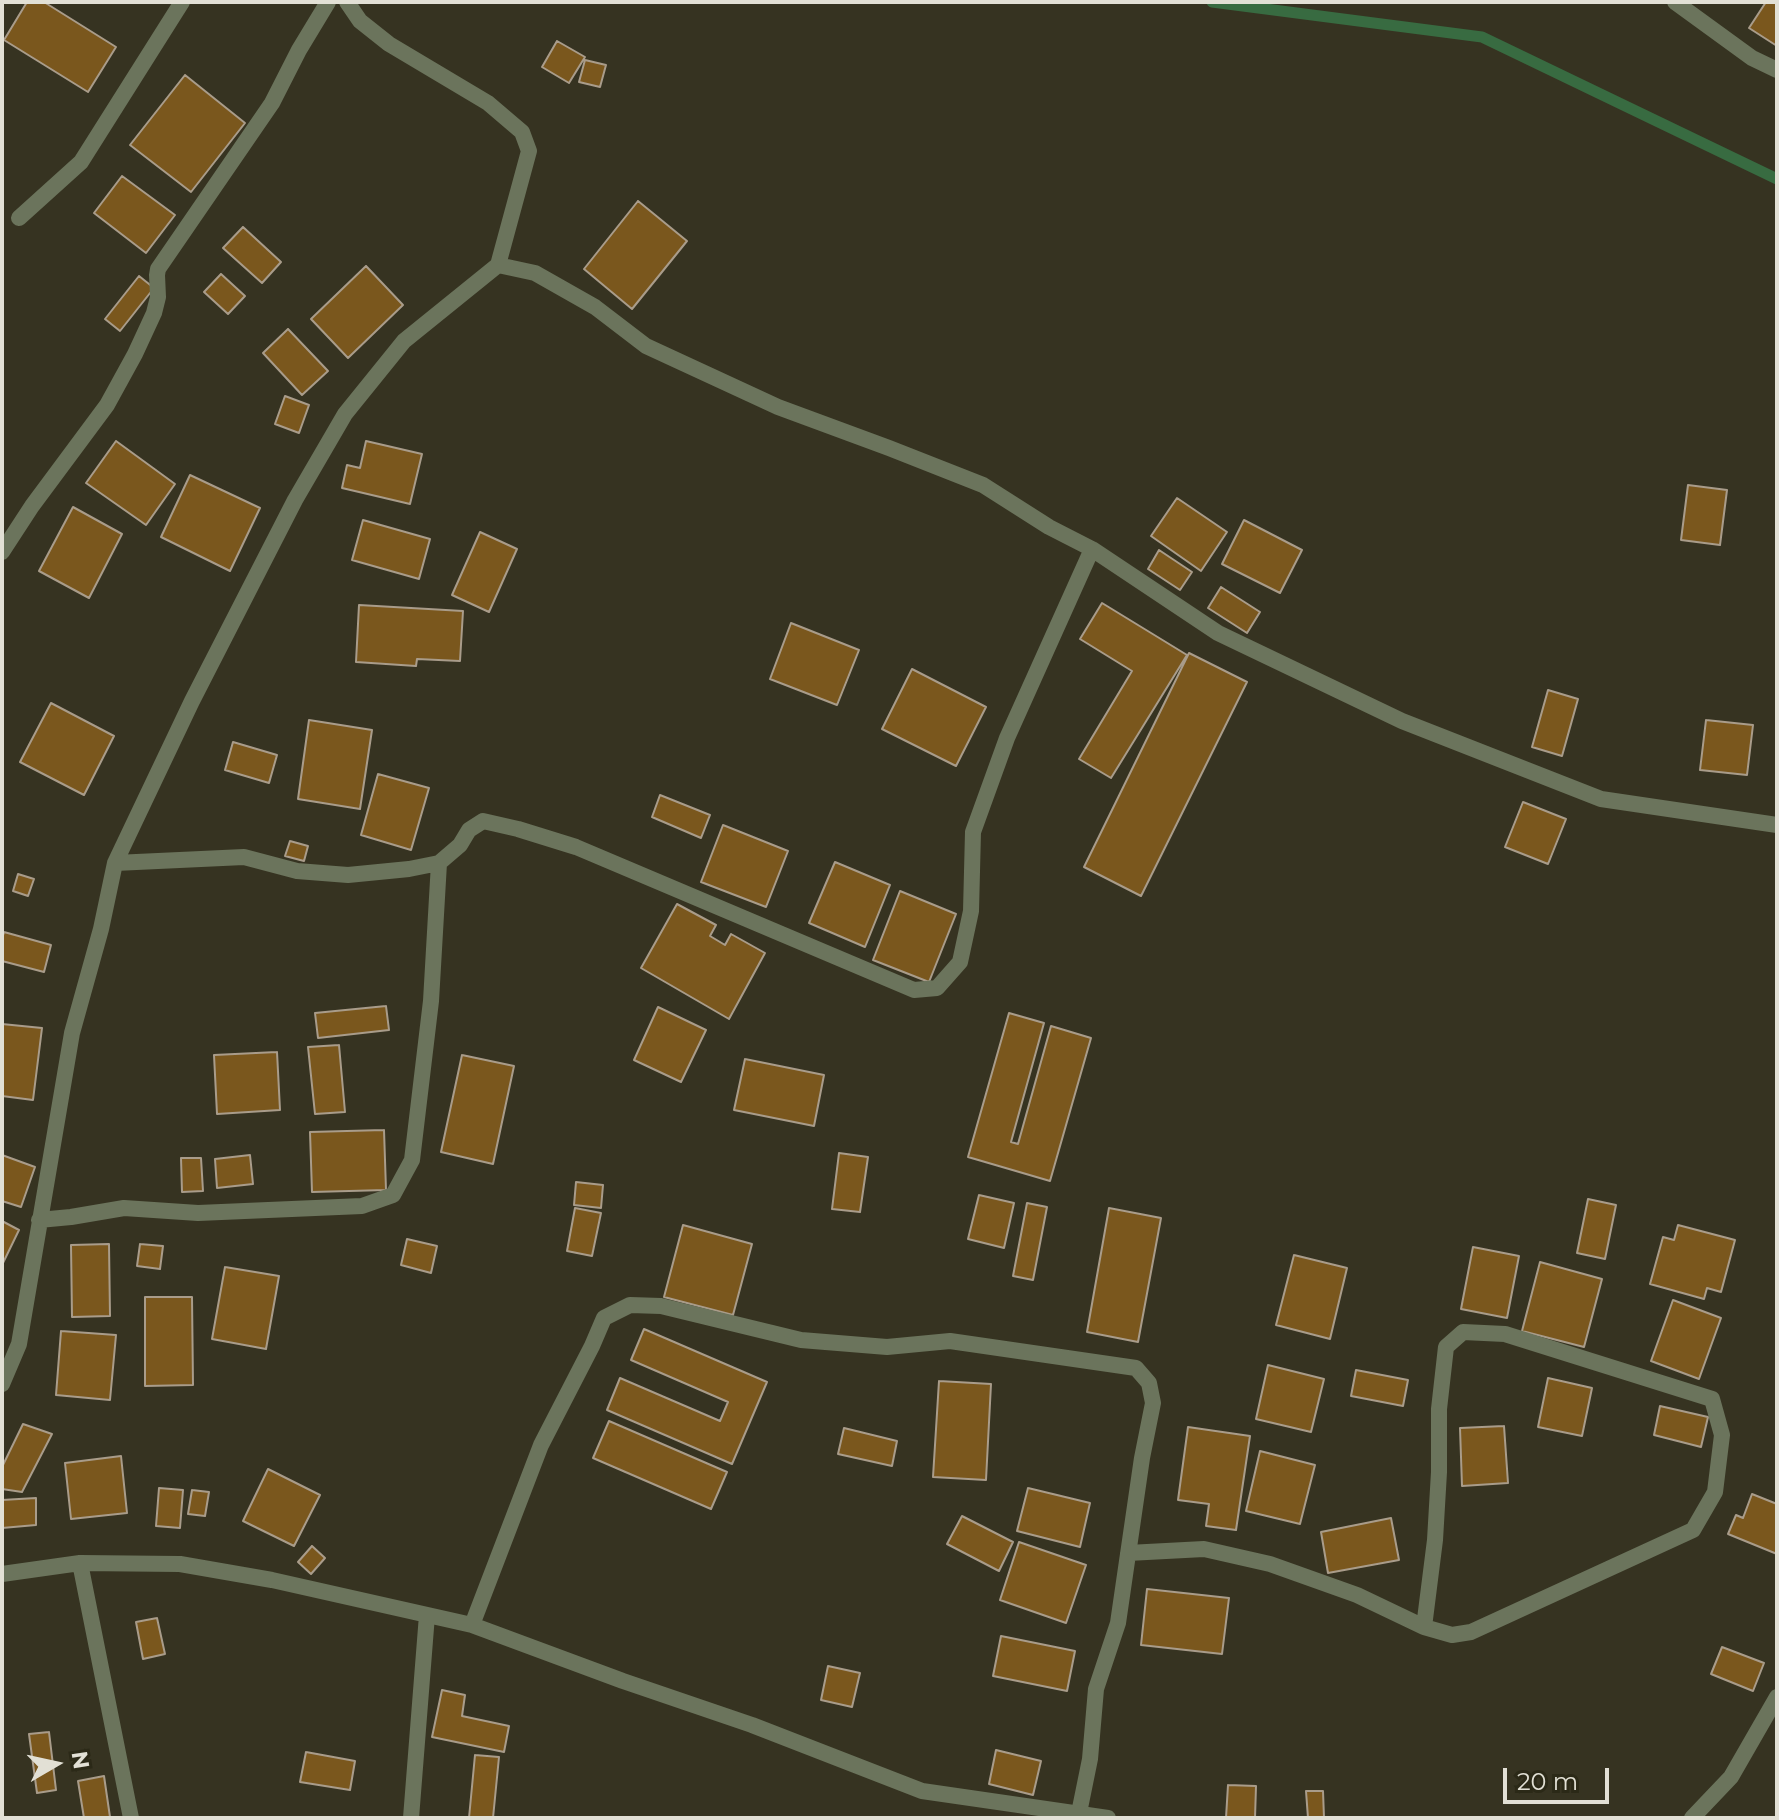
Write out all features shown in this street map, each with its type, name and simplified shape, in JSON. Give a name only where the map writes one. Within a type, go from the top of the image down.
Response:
[{"type":"street","points":[[19,218],[81,162],[182,2]]},
{"type":"street","points":[[2,552],[107,405],[154,313],[158,297],[158,269],[272,103],[328,2]]},
{"type":"street","points":[[2,1384],[19,1344],[72,1033],[101,929],[115,863],[199,687],[295,500],[345,414],[404,341],[498,265],[529,151],[522,132],[488,103],[389,44],[360,21],[347,2]]},
{"type":"street","points":[[1675,2],[1752,58],[1777,70]]},
{"type":"street","points":[[498,265],[535,273],[595,307],[646,346],[778,407],[983,485],[1049,527],[1092,549],[1218,633],[1402,721],[1601,799],[1777,825]]},
{"type":"street","points":[[115,863],[244,857],[297,871],[348,875],[409,869],[439,863],[460,845],[469,830],[483,821],[576,847],[914,990],[937,988],[960,962],[971,911],[973,832],[1007,738],[1092,549]]},
{"type":"street","points":[[39,1220],[124,1208],[198,1213],[362,1206],[393,1195],[412,1160],[431,1001],[439,863]]},
{"type":"street","points":[[472,1625],[541,1445],[604,1318],[630,1305],[661,1306],[801,1340],[887,1347],[950,1341],[1136,1368],[1149,1383],[1153,1403],[1118,1623],[1096,1689],[1090,1759],[1079,1813]]},
{"type":"street","points":[[1128,1553],[1204,1549],[1270,1564],[1357,1595],[1424,1627],[1452,1635],[1471,1632],[1693,1530],[1715,1492],[1722,1435],[1712,1399],[1505,1334],[1463,1332],[1446,1347],[1439,1409],[1435,1540],[1424,1627]]},
{"type":"street","points":[[2,1574],[80,1563],[180,1564],[272,1580],[472,1625],[752,1725],[922,1791],[1108,1818]]},
{"type":"street","points":[[80,1563],[131,1818]]},
{"type":"street","points":[[411,1818],[427,1615]]},
{"type":"street","points":[[1692,1818],[1731,1777],[1777,1697]]},
{"type":"building","points":[[27,2],[44,2],[116,47],[88,92],[4,40]]},
{"type":"building","points":[[1766,2],[1777,2],[1777,46],[1749,28]]},
{"type":"building","points":[[557,41],[585,57],[569,83],[542,67]]},
{"type":"building","points":[[585,60],[606,65],[600,87],[579,82]]},
{"type":"building","points":[[185,75],[245,123],[191,192],[130,145]]},
{"type":"building","points":[[122,176],[175,215],[146,253],[94,213]]},
{"type":"building","points":[[638,201],[687,241],[632,309],[584,269]]},
{"type":"building","points":[[243,227],[281,262],[262,283],[223,248]]},
{"type":"building","points":[[366,266],[403,305],[348,358],[311,319]]},
{"type":"building","points":[[221,274],[245,296],[228,314],[204,292]]},
{"type":"building","points":[[139,276],[154,288],[120,331],[105,319]]},
{"type":"building","points":[[288,329],[328,371],[302,395],[263,353]]},
{"type":"building","points":[[285,396],[309,405],[299,433],[275,424]]},
{"type":"building","points":[[116,441],[175,484],[146,525],[86,483]]},
{"type":"building","points":[[366,441],[422,454],[410,504],[342,488],[347,465],[360,468]]},
{"type":"building","points":[[190,475],[260,508],[230,571],[161,537]]},
{"type":"building","points":[[1688,485],[1727,490],[1720,545],[1681,540]]},
{"type":"building","points":[[1177,498],[1227,532],[1201,571],[1151,536]]},
{"type":"building","points":[[73,507],[122,534],[89,598],[39,571]]},
{"type":"building","points":[[363,520],[430,539],[419,579],[352,560]]},
{"type":"building","points":[[1244,520],[1302,550],[1280,593],[1222,564]]},
{"type":"building","points":[[480,532],[517,549],[489,612],[452,595]]},
{"type":"building","points":[[1159,550],[1192,572],[1180,590],[1148,569]]},
{"type":"building","points":[[1221,587],[1260,612],[1247,633],[1208,608]]},
{"type":"building","points":[[1102,603],[1187,655],[1111,778],[1079,759],[1132,671],[1080,639]]},
{"type":"building","points":[[359,605],[463,611],[460,661],[417,659],[416,666],[356,662]]},
{"type":"building","points":[[791,623],[859,650],[837,705],[770,679]]},
{"type":"building","points":[[1189,653],[1247,682],[1141,896],[1084,867]]},
{"type":"building","points":[[912,669],[986,707],[956,766],[882,729]]},
{"type":"building","points":[[1548,690],[1578,699],[1562,756],[1532,747]]},
{"type":"building","points":[[51,703],[114,736],[84,795],[20,762]]},
{"type":"building","points":[[309,720],[372,730],[360,809],[298,799]]},
{"type":"building","points":[[1706,720],[1753,725],[1747,775],[1700,770]]},
{"type":"building","points":[[233,742],[277,755],[269,783],[225,770]]},
{"type":"building","points":[[378,774],[429,788],[411,850],[361,835]]},
{"type":"building","points":[[660,795],[710,815],[701,838],[652,817]]},
{"type":"building","points":[[1523,802],[1566,819],[1548,864],[1505,847]]},
{"type":"building","points":[[723,825],[788,851],[766,907],[701,882]]},
{"type":"building","points":[[290,841],[308,846],[304,861],[285,856]]},
{"type":"building","points":[[835,862],[890,885],[865,947],[809,923]]},
{"type":"building","points":[[18,874],[34,879],[28,896],[13,891]]},
{"type":"building","points":[[900,891],[956,914],[929,982],[873,960]]},
{"type":"building","points":[[677,904],[716,925],[710,936],[725,945],[731,934],[765,953],[729,1019],[641,968]]},
{"type":"building","points":[[4,932],[51,945],[44,972],[2,961]]},
{"type":"building","points":[[386,1006],[389,1030],[318,1038],[315,1013]]},
{"type":"building","points":[[658,1007],[706,1030],[681,1082],[634,1060]]},
{"type":"building","points":[[1009,1013],[1044,1023],[1011,1142],[1018,1144],[1051,1026],[1091,1038],[1050,1181],[968,1157]]},
{"type":"building","points":[[2,1024],[42,1028],[33,1100],[2,1096]]},
{"type":"building","points":[[339,1045],[345,1112],[315,1114],[308,1047]]},
{"type":"building","points":[[277,1052],[280,1110],[217,1114],[214,1055]]},
{"type":"building","points":[[462,1055],[514,1066],[493,1164],[441,1152]]},
{"type":"building","points":[[745,1059],[824,1075],[814,1126],[734,1110]]},
{"type":"building","points":[[384,1130],[386,1190],[312,1192],[310,1132]]},
{"type":"building","points":[[839,1153],[868,1157],[860,1212],[832,1209]]},
{"type":"building","points":[[2,1155],[35,1167],[21,1207],[2,1201]]},
{"type":"building","points":[[250,1155],[253,1184],[217,1188],[215,1159]]},
{"type":"building","points":[[181,1158],[201,1158],[203,1191],[182,1192]]},
{"type":"building","points":[[576,1182],[603,1185],[601,1208],[574,1205]]},
{"type":"building","points":[[979,1195],[1014,1203],[1004,1248],[968,1239]]},
{"type":"building","points":[[1588,1199],[1616,1205],[1605,1259],[1577,1253]]},
{"type":"building","points":[[1027,1203],[1047,1207],[1033,1280],[1013,1276]]},
{"type":"building","points":[[575,1208],[601,1213],[592,1256],[567,1251]]},
{"type":"building","points":[[1109,1208],[1161,1218],[1138,1342],[1087,1332]]},
{"type":"building","points":[[2,1221],[19,1230],[2,1265]]},
{"type":"building","points":[[683,1225],[752,1244],[733,1315],[664,1297]]},
{"type":"building","points":[[1678,1225],[1735,1240],[1721,1292],[1707,1288],[1704,1299],[1650,1284],[1663,1237],[1674,1240]]},
{"type":"building","points":[[407,1239],[437,1246],[431,1273],[401,1265]]},
{"type":"building","points":[[109,1244],[110,1316],[72,1317],[71,1245]]},
{"type":"building","points":[[140,1244],[163,1246],[160,1269],[137,1266]]},
{"type":"building","points":[[1473,1247],[1519,1256],[1507,1318],[1461,1309]]},
{"type":"building","points":[[1294,1255],[1347,1268],[1330,1339],[1276,1325]]},
{"type":"building","points":[[1540,1262],[1602,1279],[1584,1347],[1522,1331]]},
{"type":"building","points":[[225,1267],[279,1276],[266,1349],[212,1339]]},
{"type":"building","points":[[145,1297],[192,1297],[193,1385],[145,1386]]},
{"type":"building","points":[[1673,1300],[1721,1318],[1699,1379],[1651,1361]]},
{"type":"building","points":[[644,1329],[767,1382],[732,1464],[607,1410],[620,1378],[720,1421],[728,1402],[631,1360]]},
{"type":"building","points":[[61,1331],[116,1335],[110,1400],[56,1395]]},
{"type":"building","points":[[1268,1365],[1324,1379],[1311,1432],[1256,1419]]},
{"type":"building","points":[[1356,1370],[1408,1380],[1403,1406],[1351,1396]]},
{"type":"building","points":[[1548,1378],[1592,1388],[1582,1436],[1538,1427]]},
{"type":"building","points":[[939,1381],[991,1384],[986,1480],[933,1477]]},
{"type":"building","points":[[1660,1406],[1708,1417],[1701,1447],[1654,1435]]},
{"type":"building","points":[[609,1421],[727,1472],[711,1509],[593,1458]]},
{"type":"building","points":[[23,1424],[52,1434],[22,1492],[2,1489],[2,1467]]},
{"type":"building","points":[[1504,1426],[1508,1483],[1462,1486],[1460,1428]]},
{"type":"building","points":[[1188,1427],[1250,1436],[1236,1530],[1206,1526],[1209,1504],[1178,1500]]},
{"type":"building","points":[[844,1428],[897,1441],[892,1466],[838,1454]]},
{"type":"building","points":[[1260,1451],[1315,1465],[1300,1524],[1246,1511]]},
{"type":"building","points":[[121,1456],[127,1513],[71,1519],[65,1463]]},
{"type":"building","points":[[268,1469],[320,1495],[294,1546],[243,1521]]},
{"type":"building","points":[[159,1488],[183,1490],[180,1528],[156,1526]]},
{"type":"building","points":[[1028,1488],[1090,1503],[1080,1547],[1017,1531]]},
{"type":"building","points":[[192,1490],[209,1492],[205,1516],[188,1514]]},
{"type":"building","points":[[1752,1494],[1777,1504],[1777,1554],[1728,1534],[1736,1515],[1743,1518]]},
{"type":"building","points":[[36,1498],[36,1525],[2,1528],[2,1500]]},
{"type":"building","points":[[962,1516],[1013,1542],[999,1571],[947,1544]]},
{"type":"building","points":[[1391,1518],[1399,1560],[1328,1573],[1321,1532]]},
{"type":"building","points":[[1019,1542],[1086,1565],[1066,1623],[1000,1600]]},
{"type":"building","points":[[312,1546],[325,1558],[311,1574],[298,1562]]},
{"type":"building","points":[[1147,1589],[1229,1598],[1222,1654],[1141,1645]]},
{"type":"building","points":[[157,1618],[165,1654],[143,1659],[136,1622]]},
{"type":"building","points":[[1001,1636],[1075,1651],[1067,1691],[993,1676]]},
{"type":"building","points":[[1722,1647],[1764,1663],[1753,1691],[1711,1674]]},
{"type":"building","points":[[828,1666],[860,1673],[852,1707],[821,1700]]},
{"type":"building","points":[[442,1690],[465,1695],[462,1716],[509,1726],[504,1752],[432,1737]]},
{"type":"building","points":[[49,1732],[56,1790],[37,1793],[29,1734]]},
{"type":"building","points":[[996,1750],[1041,1761],[1033,1795],[989,1784]]},
{"type":"building","points":[[306,1752],[355,1761],[350,1790],[300,1782]]},
{"type":"building","points":[[475,1755],[499,1757],[493,1818],[469,1818]]},
{"type":"building","points":[[104,1776],[110,1817],[84,1818],[78,1781]]},
{"type":"building","points":[[1228,1785],[1256,1786],[1255,1818],[1226,1818]]},
{"type":"building","points":[[1306,1791],[1323,1791],[1324,1818],[1308,1818]]},
{"type":"waterway","points":[[1212,2],[1482,37],[1777,179]]}]
